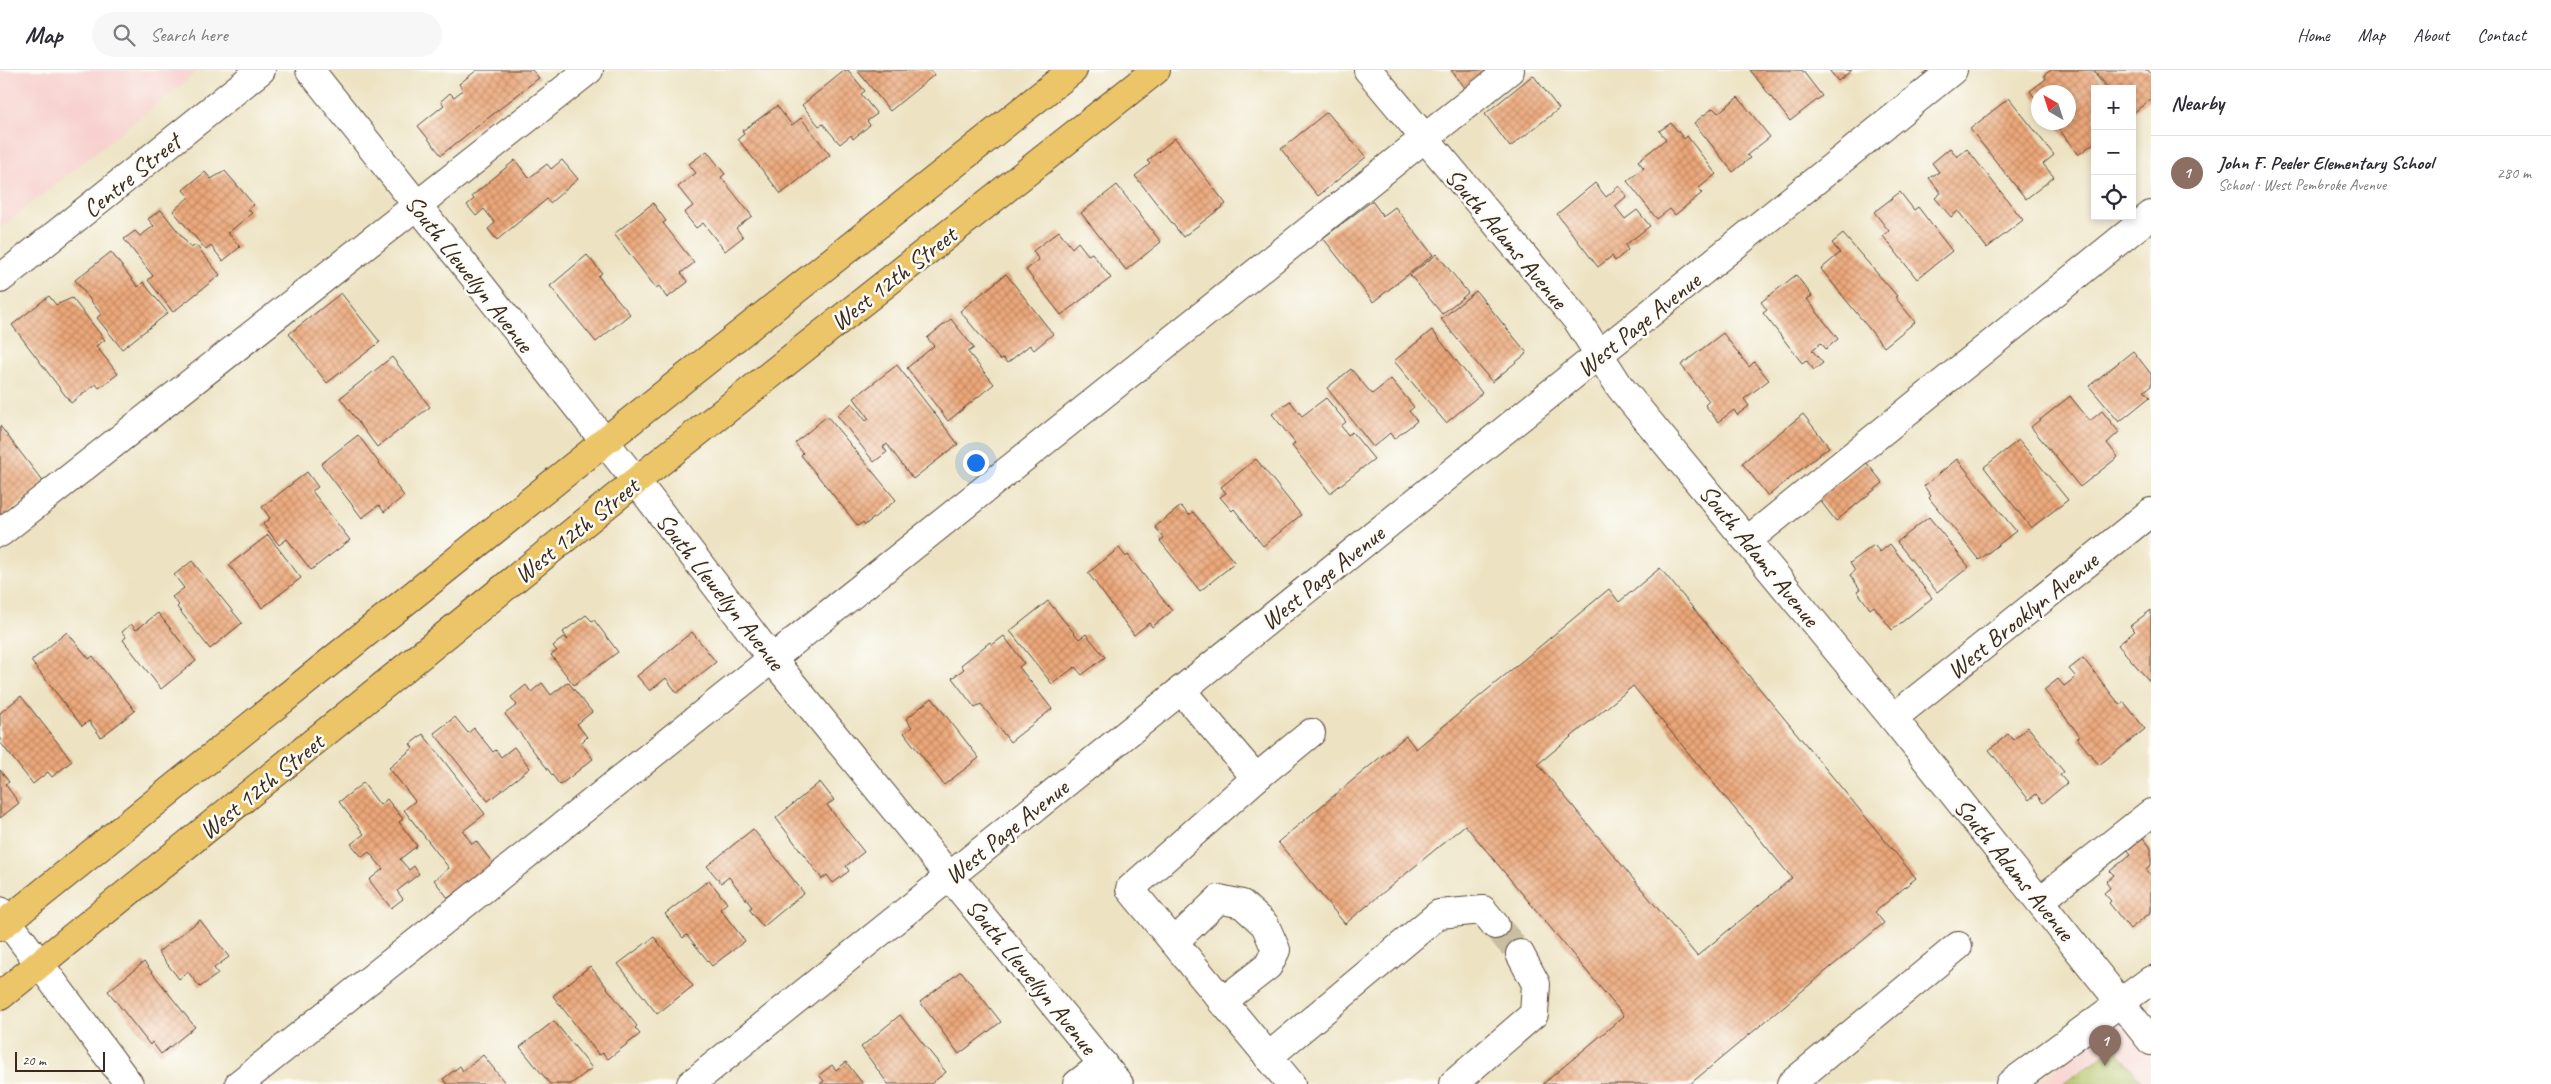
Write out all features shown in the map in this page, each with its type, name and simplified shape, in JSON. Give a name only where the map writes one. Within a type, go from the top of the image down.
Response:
[{"type":"main road","name":"West 12th Street","points":[[2,920],[1073,70]]},
{"type":"main road","name":"West 12th Street","points":[[0,996],[41,965],[636,481],[1156,70]]},
{"type":"street","name":"Centre Street","points":[[0,279],[262,70]]},
{"type":"street","name":"South Llewellyn Avenue","points":[[310,70],[636,481],[772,659],[1111,1074]]},
{"type":"street","points":[[0,533],[589,70]]},
{"type":"street","name":"South Adams Avenue","points":[[1368,70],[1577,320],[1620,387],[1748,540],[2041,900],[2151,1041]]},
{"type":"street","points":[[239,1084],[1510,70]]},
{"type":"street","name":"West Page Avenue","points":[[691,1084],[1601,355],[1953,70]]},
{"type":"street","points":[[1748,540],[2151,215]]},
{"type":"street","name":"West Brooklyn Avenue","points":[[1893,718],[2151,512]]},
{"type":"street","points":[[1181,690],[1256,778]]},
{"type":"street","points":[[1290,1084],[1130,889],[1256,778],[1311,733]]},
{"type":"street","points":[[2041,900],[2151,813]]},
{"type":"street","points":[[1174,942],[1219,899],[1242,904],[1265,925],[1276,950],[1268,966],[1222,1002]]},
{"type":"street","points":[[1268,1058],[1439,914],[1483,910],[1496,925]]},
{"type":"street","points":[[2,920],[41,965],[129,1084]]},
{"type":"street","points":[[1790,1084],[1958,946]]},
{"type":"street","points":[[1453,1084],[1534,1014],[1536,984],[1520,954]]},
{"type":"street","points":[[2010,1084],[2151,980]]},
{"type":"street","points":[[1077,1084],[1111,1074]]},
{"type":"shaded area","points":[[0,70],[200,70],[0,228]]},
{"type":"shaded area","points":[[2125,1017],[2151,1048],[2151,1084],[2035,1084]]},
{"type":"green space","points":[[2114,1047],[2144,1084],[2063,1084]]},
{"type":"building","points":[[477,70],[532,70],[539,78],[441,155],[418,126],[444,105],[441,101],[450,93],[454,97],[463,90],[459,84]]},
{"type":"building","points":[[845,70],[848,70],[865,91],[861,94],[877,114],[867,121],[870,125],[853,139],[851,135],[840,144],[823,124],[819,126],[802,105]]},
{"type":"building","points":[[857,70],[930,70],[934,75],[890,111]]},
{"type":"building","points":[[1451,70],[1491,70],[1466,89]]},
{"type":"building","points":[[1750,70],[1802,70],[1822,96],[1790,121]]},
{"type":"building","points":[[1829,70],[1852,70],[1838,81]]},
{"type":"building","points":[[2051,70],[2092,70],[2104,85],[2091,85],[2091,145],[2078,155],[2060,130],[2076,130],[2076,85],[2038,85],[2046,79],[2044,75]]},
{"type":"building","points":[[2094,70],[2148,70],[2151,74],[2151,99],[2136,111],[2136,85],[2106,85]]},
{"type":"building","points":[[1533,75],[1559,109],[1510,147],[1485,114]]},
{"type":"building","points":[[1738,97],[1770,137],[1747,155],[1750,158],[1733,172],[1694,123],[1713,108],[1718,113]]},
{"type":"building","points":[[2009,98],[2031,126],[2031,130],[2034,130],[2054,155],[2043,164],[2054,177],[2026,199],[1970,129]]},
{"type":"building","points":[[777,106],[792,125],[801,118],[830,155],[781,194],[738,139],[744,134],[742,131]]},
{"type":"building","points":[[1327,112],[1366,157],[1318,196],[1281,149]]},
{"type":"building","points":[[1671,123],[1684,139],[1687,136],[1716,174],[1698,189],[1702,193],[1675,215],[1670,209],[1657,219],[1627,181],[1644,168],[1638,161],[1666,139],[1659,131]]},
{"type":"building","points":[[1175,138],[1226,204],[1183,237],[1135,176],[1150,164],[1147,161]]},
{"type":"building","points":[[1950,148],[1957,157],[1967,149],[2023,220],[1987,248],[1958,211],[1951,217],[1935,198],[1941,193],[1929,178],[1939,172],[1932,163]]},
{"type":"building","points":[[707,151],[725,174],[721,177],[752,216],[736,228],[743,237],[725,251],[703,223],[696,228],[684,213],[693,206],[678,187],[696,173],[689,164]]},
{"type":"building","points":[[515,160],[529,178],[547,164],[551,169],[562,160],[578,179],[550,203],[547,199],[497,240],[488,229],[495,223],[484,209],[476,216],[467,205],[474,199],[472,196]]},
{"type":"building","points":[[225,171],[254,205],[248,209],[252,213],[228,233],[240,247],[223,261],[211,246],[206,250],[173,211],[189,197],[183,190],[205,172],[211,179]]},
{"type":"building","points":[[1595,183],[1606,197],[1619,186],[1627,196],[1615,206],[1625,219],[1637,210],[1650,226],[1625,245],[1628,250],[1615,261],[1612,256],[1598,267],[1557,214]]},
{"type":"building","points":[[1117,185],[1161,242],[1126,270],[1081,213]]},
{"type":"building","points":[[1900,192],[1914,210],[1918,207],[1952,251],[1917,279],[1883,236],[1889,231],[1874,212]]},
{"type":"building","points":[[1372,201],[1383,216],[1395,207],[1433,255],[1373,302],[1323,238]]},
{"type":"building","points":[[653,203],[666,221],[663,223],[694,263],[681,273],[688,282],[667,298],[659,286],[656,288],[614,234]]},
{"type":"building","points":[[161,210],[191,248],[196,245],[220,275],[173,312],[148,280],[153,276],[124,239],[135,231],[140,236],[154,226],[148,219]]},
{"type":"building","points":[[1059,231],[1072,248],[1078,242],[1088,255],[1092,253],[1111,278],[1061,315],[1026,270],[1039,260],[1033,251]]},
{"type":"building","points":[[1843,234],[1897,296],[1895,297],[1915,322],[1884,347],[1821,269],[1840,253],[1832,243]]},
{"type":"building","points":[[111,252],[138,287],[143,282],[168,313],[122,349],[97,318],[101,314],[75,280]]},
{"type":"building","points":[[1437,254],[1468,293],[1442,314],[1410,275]]},
{"type":"building","points":[[587,255],[602,273],[598,276],[630,314],[596,342],[550,286]]},
{"type":"building","points":[[1006,274],[1053,334],[1034,350],[1030,345],[1007,363],[1003,358],[1000,360],[960,311]]},
{"type":"building","points":[[1796,275],[1812,296],[1807,299],[1838,339],[1826,349],[1821,343],[1812,350],[1823,363],[1814,370],[1806,360],[1802,363],[1763,313],[1767,310],[1761,302]]},
{"type":"building","points":[[1476,291],[1527,353],[1492,382],[1441,319]]},
{"type":"building","points":[[341,293],[380,342],[327,383],[289,334]]},
{"type":"building","points":[[49,296],[56,305],[72,298],[105,340],[96,346],[118,374],[99,388],[96,384],[71,403],[12,325]]},
{"type":"building","points":[[951,319],[974,348],[968,352],[994,384],[948,421],[907,368],[934,346],[927,338]]},
{"type":"building","points":[[1432,330],[1482,393],[1446,423],[1394,361]]},
{"type":"building","points":[[1723,333],[1749,367],[1754,362],[1769,380],[1744,399],[1749,406],[1737,415],[1734,410],[1718,422],[1705,405],[1709,401],[1681,365]]},
{"type":"building","points":[[2133,351],[2151,374],[2151,386],[2144,391],[2150,397],[2119,422],[2089,386]]},
{"type":"building","points":[[392,357],[430,407],[377,447],[340,398]]},
{"type":"building","points":[[897,365],[958,444],[913,479],[887,444],[883,447],[887,452],[874,462],[837,415],[852,403],[866,421],[869,419],[854,398]]},
{"type":"building","points":[[1351,369],[1372,394],[1391,379],[1414,407],[1409,411],[1417,421],[1394,439],[1390,433],[1373,447],[1327,388]]},
{"type":"building","points":[[2070,396],[2090,421],[2102,411],[2119,432],[2107,443],[2118,457],[2080,487],[2031,427]]},
{"type":"building","points":[[1326,398],[1346,422],[1341,426],[1348,435],[1352,432],[1374,459],[1330,493],[1292,446],[1295,443],[1272,414],[1290,401],[1302,416]]},
{"type":"building","points":[[1803,414],[1829,447],[1768,496],[1742,463]]},
{"type":"building","points":[[827,416],[896,500],[865,525],[863,522],[858,526],[801,455],[803,453],[795,443]]},
{"type":"building","points":[[0,426],[45,484],[0,520]]},
{"type":"building","points":[[358,435],[404,496],[384,512],[379,505],[362,518],[321,464]]},
{"type":"building","points":[[2019,440],[2068,500],[2031,528],[1984,467]]},
{"type":"building","points":[[1256,459],[1301,515],[1263,546],[1234,509],[1232,511],[1220,497],[1226,493],[1221,487]]},
{"type":"building","points":[[1957,459],[2016,531],[1979,560],[1929,498],[1931,496],[1924,486]]},
{"type":"building","points":[[1866,462],[1883,483],[1836,521],[1819,499]]},
{"type":"building","points":[[307,472],[318,487],[312,491],[350,540],[311,570],[287,539],[279,545],[263,524],[270,518],[262,507]]},
{"type":"building","points":[[1181,506],[1189,515],[1193,512],[1235,563],[1200,591],[1160,541],[1164,538],[1155,527]]},
{"type":"building","points":[[1929,517],[1969,567],[1937,592],[1897,542]]},
{"type":"building","points":[[268,535],[301,578],[262,608],[229,565]]},
{"type":"building","points":[[1890,544],[1932,598],[1892,630],[1874,606],[1870,609],[1857,591],[1860,589],[1850,575],[1855,571],[1850,563],[1874,545],[1880,552]]},
{"type":"building","points":[[1119,548],[1126,557],[1128,555],[1172,611],[1152,627],[1149,623],[1134,635],[1088,573]]},
{"type":"building","points":[[192,561],[242,623],[210,649],[177,607],[179,605],[172,597],[184,588],[174,575]]},
{"type":"building","points":[[1660,568],[1916,878],[1875,912],[1884,923],[1690,1084],[1543,1084],[1624,1016],[1465,825],[1345,924],[1278,842],[1406,736],[1416,749],[1609,589],[1619,602]],"holes":[[[1633,686],[1792,878],[1697,956],[1538,764]]]},
{"type":"building","points":[[1048,601],[1079,639],[1086,634],[1105,657],[1082,675],[1075,667],[1052,684],[1010,631]]},
{"type":"building","points":[[2151,610],[2151,683],[2118,645],[2135,631],[2130,626]]},
{"type":"building","points":[[158,613],[196,661],[161,689],[123,640],[126,637],[122,632],[131,624],[136,630]]},
{"type":"building","points":[[586,615],[592,621],[594,620],[618,652],[574,685],[551,655],[557,651],[553,646],[564,637],[568,640],[563,632]]},
{"type":"building","points":[[67,632],[89,659],[93,656],[135,711],[101,737],[89,721],[82,726],[31,661]]},
{"type":"building","points":[[692,632],[716,662],[677,693],[666,678],[650,691],[637,676]]},
{"type":"building","points":[[1004,636],[1024,663],[1019,667],[1052,709],[1010,742],[981,704],[975,708],[952,678],[964,669],[961,665],[990,642],[992,645]]},
{"type":"building","points":[[2083,658],[2120,705],[2124,702],[2145,729],[2099,765],[2077,738],[2080,736],[2044,690],[2058,679],[2064,686],[2076,677],[2069,669]]},
{"type":"building","points":[[568,682],[592,712],[577,724],[587,737],[581,743],[593,759],[560,785],[505,714],[517,705],[511,697],[526,685],[531,692],[542,683],[551,695]]},
{"type":"building","points":[[21,696],[72,761],[52,777],[48,772],[33,784],[0,742],[0,713]]},
{"type":"building","points":[[932,698],[979,758],[944,785],[904,733],[912,727],[906,719]]},
{"type":"building","points":[[455,717],[468,733],[474,728],[493,752],[496,750],[501,757],[514,747],[530,768],[488,801],[434,733]]},
{"type":"building","points":[[2028,727],[2064,772],[2060,775],[2067,783],[2043,803],[2036,794],[2029,800],[1989,750],[2008,734],[2013,740]]},
{"type":"building","points":[[423,734],[485,814],[463,831],[472,844],[476,841],[495,866],[460,893],[458,891],[448,898],[434,880],[449,868],[404,810],[415,801],[389,768],[413,748],[410,744]]},
{"type":"building","points":[[0,770],[9,782],[5,784],[19,803],[0,818]]},
{"type":"building","points":[[820,782],[834,800],[827,805],[864,852],[846,866],[849,871],[833,883],[827,875],[822,879],[776,818]]},
{"type":"building","points":[[363,783],[380,805],[387,799],[403,819],[399,822],[417,846],[400,859],[409,870],[414,866],[419,874],[397,891],[403,899],[391,908],[369,880],[383,869],[369,852],[362,857],[351,844],[364,834],[339,802]]},
{"type":"building","points":[[753,829],[804,893],[763,927],[749,909],[752,907],[729,877],[721,883],[707,866]]},
{"type":"building","points":[[2141,835],[2151,848],[2151,865],[2146,869],[2151,875],[2151,912],[2130,929],[2109,903],[2111,901],[2104,893],[2110,888],[2106,882],[2114,875],[2110,871],[2131,854],[2126,848]]},
{"type":"building","points":[[709,880],[727,903],[720,909],[745,941],[712,966],[687,935],[683,938],[665,914]]},
{"type":"building","points":[[200,920],[229,957],[214,968],[218,974],[200,987],[188,972],[179,979],[158,952]]},
{"type":"building","points":[[654,937],[693,986],[657,1014],[618,964]]},
{"type":"building","points":[[144,962],[195,1027],[161,1054],[152,1042],[150,1045],[108,991]]},
{"type":"building","points":[[590,966],[637,1026],[635,1028],[640,1034],[608,1059],[603,1053],[599,1055],[553,996]]},
{"type":"building","points":[[961,971],[1001,1022],[959,1054],[920,1002]]},
{"type":"building","points":[[900,1015],[946,1072],[931,1084],[888,1084],[861,1047]]},
{"type":"building","points":[[554,1021],[592,1068],[571,1084],[550,1084],[520,1047]]},
{"type":"building","points":[[483,1055],[506,1084],[447,1084],[443,1079],[460,1066],[463,1071]]},
{"type":"building","points":[[846,1062],[863,1084],[820,1084],[824,1081],[819,1075],[832,1065],[836,1070]]},
{"type":"tunnel","points":[[1495,925],[1520,954]]},
{"type":"place","name":"John F. Peeler Elementary School","points":[[2105,1066]]}]
